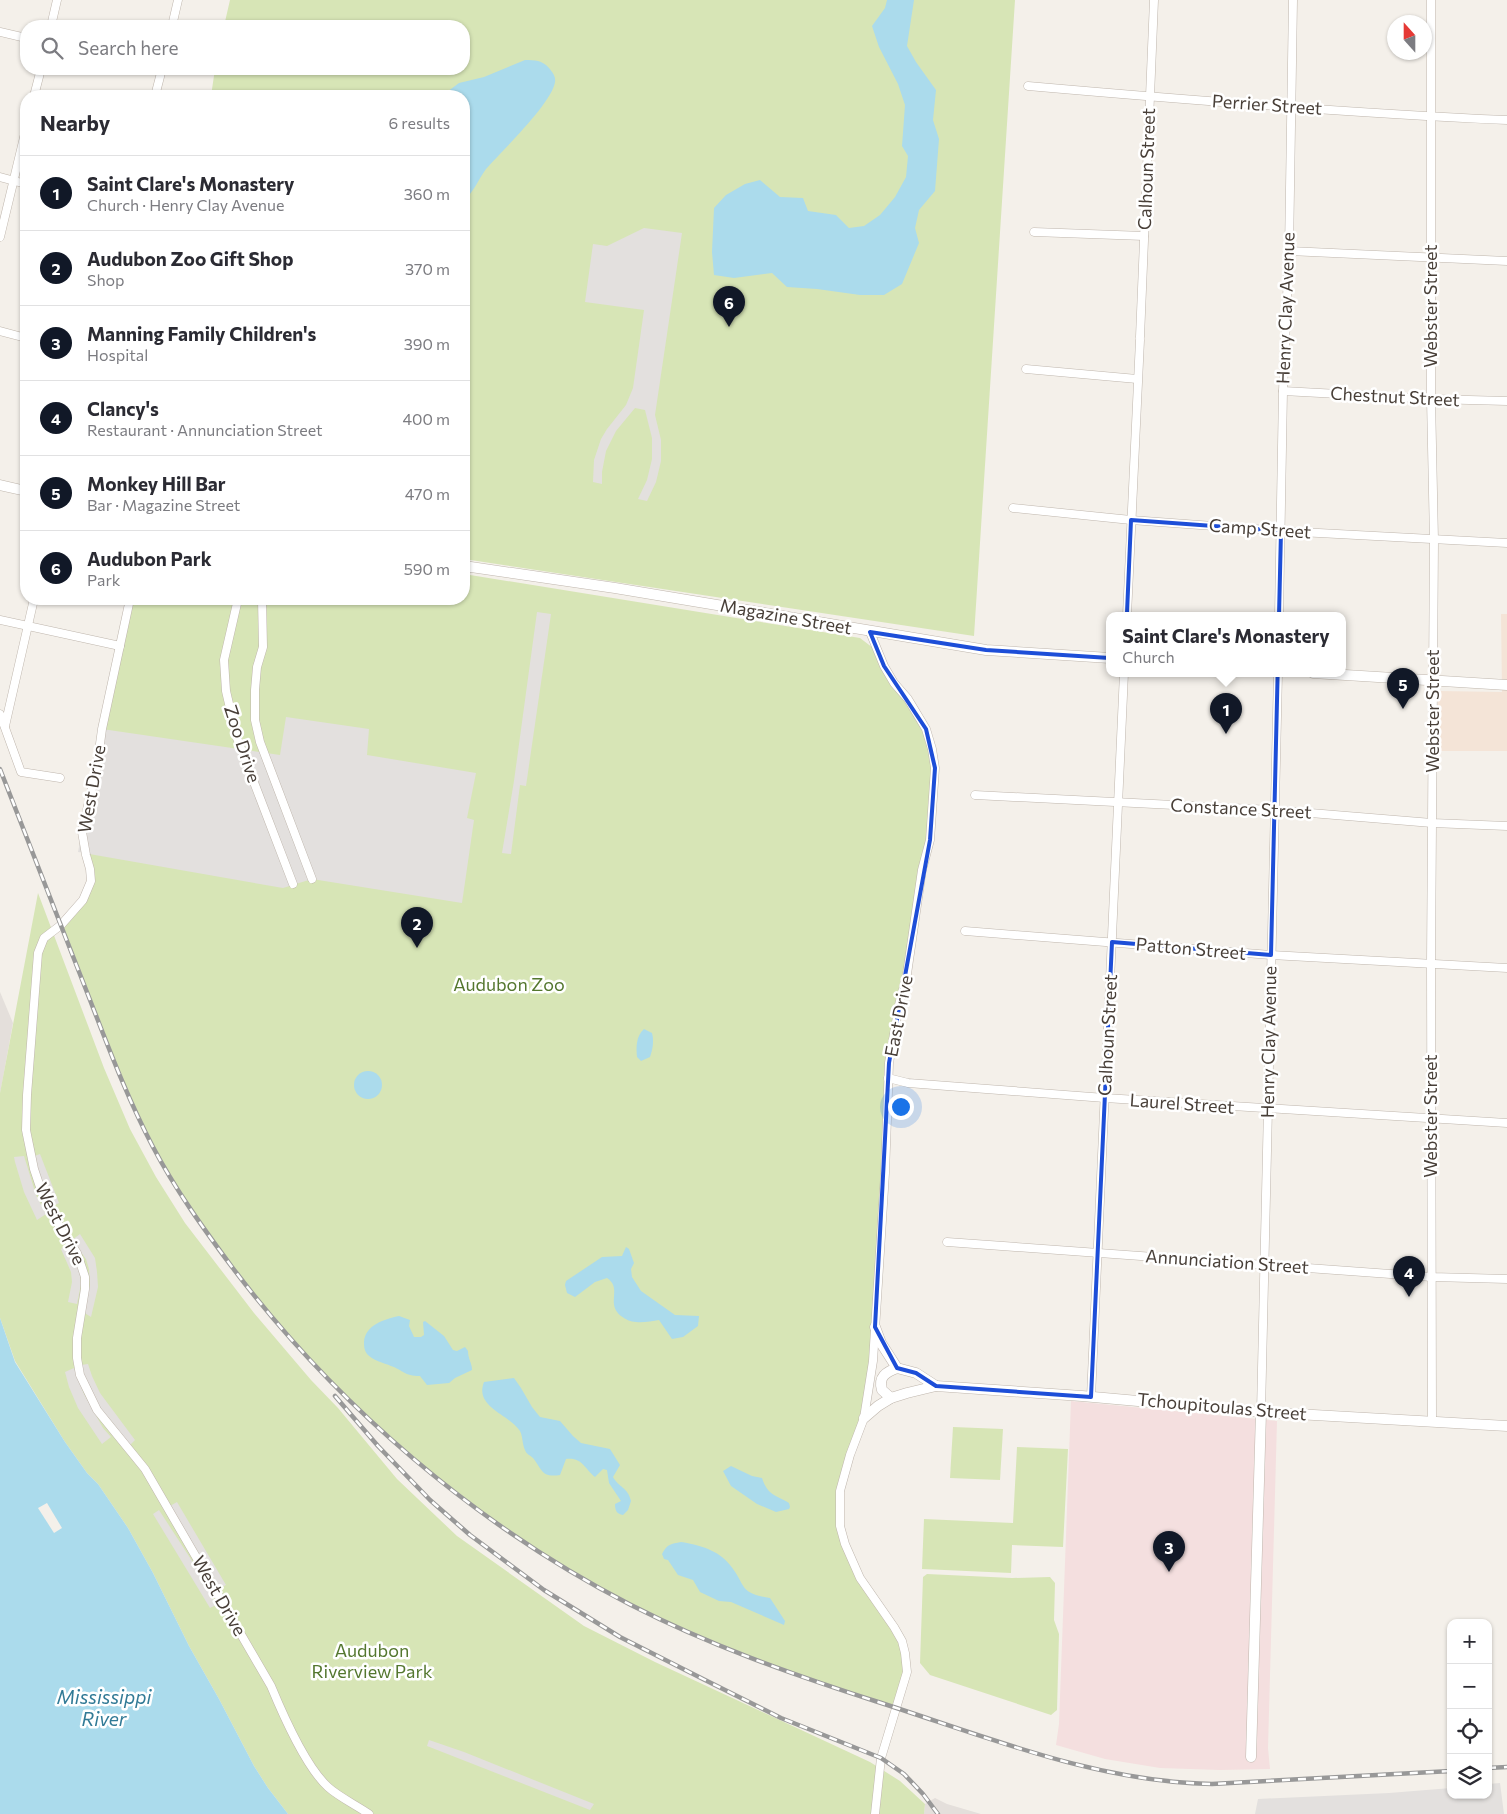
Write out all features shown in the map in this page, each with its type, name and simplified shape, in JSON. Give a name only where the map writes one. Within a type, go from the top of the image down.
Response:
[{"type":"street","points":[[52,20],[57,0]]},
{"type":"street","points":[[173,20],[178,0]]},
{"type":"street","name":"Calhoun Street","points":[[1127,612],[1154,0]]},
{"type":"street","name":"Henry Clay Avenue","points":[[1279,612],[1283,391],[1289,251],[1292,0]]},
{"type":"street","name":"Webster Street","points":[[1431,0],[1434,540],[1430,1118],[1432,1422]]},
{"type":"street","points":[[0,32],[20,37]]},
{"type":"street","points":[[36,90],[39,75]]},
{"type":"street","points":[[157,90],[159,75]]},
{"type":"street","name":"Perrier Street","points":[[1028,86],[1290,107],[1507,120]]},
{"type":"street","points":[[0,237],[20,155]]},
{"type":"street","points":[[0,177],[20,182]]},
{"type":"street","points":[[1034,232],[1144,236]]},
{"type":"street","points":[[1289,251],[1507,261]]},
{"type":"street","points":[[0,331],[20,336]]},
{"type":"street","points":[[1026,369],[1137,380]]},
{"type":"street","name":"Chestnut Street","points":[[1283,391],[1432,400],[1507,401]]},
{"type":"street","points":[[0,485],[20,490]]},
{"type":"street","name":"Camp Street","points":[[1013,508],[1131,520],[1281,531],[1507,544]]},
{"type":"street","name":"Magazine Street","points":[[470,567],[615,588],[986,650],[1106,658]]},
{"type":"street","points":[[5,726],[32,605]]},
{"type":"street","name":"West Drive","points":[[129,605],[82,832],[91,881],[83,900],[61,925],[44,938],[38,954],[27,1095],[26,1130],[30,1155],[43,1196],[62,1232],[77,1254],[85,1277],[85,1289],[77,1338],[77,1358],[80,1375],[97,1410],[145,1470],[271,1686],[286,1719],[313,1768],[328,1787],[370,1814]]},
{"type":"street","name":"Zoo Drive","points":[[237,605],[224,660],[226,691],[237,738],[293,884]]},
{"type":"street","name":"Zoo Drive","points":[[262,605],[264,625],[262,647],[257,667],[255,720],[260,742],[312,879]]},
{"type":"street","points":[[0,620],[120,646]]},
{"type":"street","name":"East Drive","points":[[870,632],[884,666],[894,683],[908,699],[926,729],[932,750],[934,768],[930,840],[922,870],[909,966],[899,1005],[889,1063],[885,1174],[873,1361],[864,1418],[850,1455],[840,1491],[840,1526],[845,1544],[860,1578],[894,1627],[902,1641],[905,1653],[907,1672],[881,1758],[875,1814]]},
{"type":"street","points":[[1346,675],[1507,685]]},
{"type":"street","name":"Calhoun Street","points":[[1091,1397],[1124,677]]},
{"type":"street","name":"Henry Clay Avenue","points":[[1261,1412],[1278,677]]},
{"type":"street","points":[[0,714],[21,772],[60,778]]},
{"type":"street","name":"Constance Street","points":[[975,795],[1274,810],[1432,823],[1507,826]]},
{"type":"street","name":"Patton Street","points":[[965,931],[1271,955],[1507,968]]},
{"type":"street","name":"Laurel Street","points":[[888,1078],[908,1083],[1105,1098],[1507,1123]]},
{"type":"street","name":"Annunciation Street","points":[[947,1242],[1265,1264],[1432,1278],[1507,1279]]},
{"type":"street","points":[[875,1327],[881,1343],[897,1368],[888,1371],[881,1380],[882,1390],[891,1398]]},
{"type":"street","name":"Tchoupitoulas Street","points":[[897,1368],[916,1374],[936,1386]]},
{"type":"street","name":"Tchoupitoulas Street","points":[[864,1418],[891,1398],[936,1386],[1261,1412],[1507,1426]]},
{"type":"street","points":[[1251,1757],[1261,1412]]},
{"type":"highlighted area","points":[[1131,520],[1281,531],[1271,955],[1112,942],[1091,1397],[936,1386],[916,1373],[897,1368],[875,1327],[889,1063],[930,840],[935,768],[926,729],[884,666],[870,632],[986,650],[1125,659]]},
{"type":"shaded area","points":[[644,228],[682,233],[655,415],[661,440],[661,461],[656,482],[647,501],[638,499],[647,480],[652,459],[652,438],[645,410],[635,408],[616,431],[606,451],[602,484],[593,482],[594,460],[601,439],[626,405],[633,388],[644,310],[585,302],[593,244],[607,246]]},
{"type":"shaded area","points":[[537,612],[551,614],[526,786],[520,785],[511,854],[502,853],[514,781]]},
{"type":"shaded area","points":[[1501,614],[1507,614],[1507,751],[1437,751],[1438,691],[1502,692]]},
{"type":"shaded area","points":[[286,717],[369,729],[367,755],[476,773],[467,818],[474,820],[462,903],[312,879],[283,888],[78,852],[102,729],[280,755]]},
{"type":"shaded area","points":[[0,992],[13,1023],[0,1094]]},
{"type":"shaded area","points":[[40,1154],[59,1203],[51,1207],[32,1157]]},
{"type":"shaded area","points":[[24,1156],[36,1195],[46,1214],[37,1220],[24,1192],[14,1157]]},
{"type":"shaded area","points":[[80,1234],[95,1258],[97,1272],[98,1287],[91,1317],[83,1312],[90,1285],[89,1269],[86,1259],[72,1240]]},
{"type":"shaded area","points":[[67,1244],[75,1256],[80,1273],[81,1284],[77,1304],[68,1302],[72,1282],[71,1272],[61,1249]]},
{"type":"shaded area","points":[[88,1364],[100,1393],[135,1440],[129,1446],[99,1406],[84,1376],[81,1365]]},
{"type":"shaded area","points":[[74,1368],[84,1394],[103,1428],[111,1437],[102,1444],[78,1408],[69,1387],[65,1372]]},
{"type":"shaded area","points":[[1071,1401],[1277,1421],[1268,1748],[1270,1769],[1160,1768],[1105,1759],[1056,1745],[1059,1724]]},
{"type":"shaded area","points":[[177,1502],[226,1585],[220,1588],[170,1506]]},
{"type":"shaded area","points":[[159,1510],[196,1567],[216,1605],[210,1608],[153,1514]]},
{"type":"shaded area","points":[[429,1740],[594,1804],[590,1810],[427,1746]]},
{"type":"shaded area","points":[[1500,1783],[1504,1814],[1255,1814],[1258,1799],[1447,1788],[1447,1799],[1492,1799],[1492,1784]]},
{"type":"shaded area","points":[[935,1798],[947,1804],[981,1814],[924,1814],[925,1804]]},
{"type":"green space","points":[[230,0],[1015,0],[974,636],[470,560],[470,90],[212,90],[214,75],[470,75],[470,20],[225,20]]},
{"type":"green space","name":"Audubon Zoo","points":[[470,575],[860,638],[877,651],[908,699],[932,749],[934,799],[888,1078],[870,1380],[864,1418],[843,1477],[839,1510],[845,1544],[860,1578],[902,1641],[907,1672],[895,1707],[795,1674],[696,1636],[632,1606],[562,1566],[495,1520],[409,1455],[360,1411],[293,1342],[231,1268],[177,1188],[146,1135],[119,1073],[61,925],[83,900],[91,881],[82,832],[132,605],[470,605]]},
{"type":"green space","name":"Audubon Riverview Park","points":[[38,893],[104,1068],[130,1129],[156,1177],[185,1223],[254,1313],[311,1380],[338,1408],[397,1479],[457,1536],[584,1626],[655,1662],[870,1762],[900,1781],[925,1804],[924,1814],[288,1814],[254,1766],[128,1528],[98,1484],[87,1473],[65,1442],[15,1361],[0,1318],[0,1093]]},
{"type":"green space","points":[[953,1427],[1003,1429],[1000,1480],[950,1478]]},
{"type":"green space","points":[[1017,1447],[1068,1449],[1063,1547],[1012,1545],[1011,1573],[922,1569],[924,1519],[1013,1523]]},
{"type":"green space","points":[[927,1574],[1012,1578],[1050,1577],[1055,1583],[1054,1620],[1059,1634],[1057,1710],[1051,1715],[930,1675],[920,1663],[923,1577]]},
{"type":"water","points":[[887,0],[914,0],[907,46],[936,90],[933,120],[939,139],[935,191],[919,210],[915,228],[919,243],[902,284],[884,295],[860,295],[787,287],[772,273],[734,278],[714,275],[712,252],[714,208],[726,195],[745,184],[760,180],[780,197],[803,198],[808,211],[836,215],[849,228],[864,226],[880,215],[895,197],[906,177],[908,156],[902,146],[905,105],[898,84],[879,47],[872,26],[885,8]]},
{"type":"water","points":[[525,60],[535,60],[544,63],[554,74],[555,82],[552,91],[525,127],[486,169],[470,194],[470,90],[450,90],[459,83],[484,77]]},
{"type":"water","points":[[644,1029],[652,1033],[653,1045],[650,1057],[641,1061],[637,1057],[637,1046],[639,1035]]},
{"type":"water","points":[[368,1071],[378,1075],[382,1085],[378,1095],[368,1099],[358,1095],[354,1085],[358,1075]]},
{"type":"water","points":[[626,1247],[629,1249],[634,1263],[631,1269],[632,1277],[641,1291],[675,1315],[699,1316],[698,1326],[683,1337],[672,1339],[659,1320],[639,1322],[626,1319],[616,1311],[614,1306],[614,1287],[607,1278],[595,1282],[575,1297],[567,1293],[566,1281],[602,1257],[622,1256]]},
{"type":"water","points":[[399,1316],[410,1320],[409,1326],[414,1337],[424,1335],[423,1322],[425,1321],[444,1336],[453,1350],[457,1351],[465,1347],[468,1351],[472,1370],[449,1383],[427,1385],[420,1376],[407,1374],[369,1356],[365,1351],[364,1345],[365,1336],[368,1331],[382,1321]]},
{"type":"water","name":"Mississippi River","points":[[0,1318],[15,1362],[65,1442],[87,1473],[98,1484],[128,1528],[254,1766],[288,1814],[0,1814]]},
{"type":"water","points":[[514,1378],[540,1417],[560,1421],[581,1443],[610,1449],[620,1465],[613,1477],[626,1490],[631,1501],[628,1510],[623,1515],[616,1510],[615,1504],[621,1501],[609,1483],[607,1470],[603,1469],[595,1477],[579,1461],[566,1459],[560,1475],[549,1475],[545,1474],[533,1458],[526,1453],[520,1431],[488,1404],[482,1391],[484,1382]]},
{"type":"water","points":[[731,1466],[752,1476],[762,1478],[770,1492],[789,1503],[789,1509],[776,1512],[757,1504],[731,1486],[723,1471]]},
{"type":"water","points":[[681,1542],[702,1547],[714,1552],[725,1560],[735,1572],[744,1588],[753,1594],[770,1598],[785,1621],[784,1625],[731,1602],[719,1601],[700,1592],[693,1580],[678,1575],[662,1554],[670,1545]]},
{"type":"pier","points":[[47,1503],[62,1528],[54,1533],[38,1508]]},
{"type":"railway","points":[[0,769],[124,1086],[153,1147],[190,1208],[232,1267],[273,1318],[317,1367],[364,1414],[413,1458],[464,1500],[518,1538],[574,1573],[631,1605],[720,1646],[844,1691],[999,1742],[1083,1766],[1125,1775],[1168,1781],[1212,1784],[1447,1771]]},
{"type":"railway","points":[[335,1396],[378,1446],[430,1500],[470,1535],[544,1590],[620,1637],[781,1718],[881,1758],[904,1774],[923,1794],[938,1814]]},
{"type":"railway","points":[[1492,1768],[1507,1767]]},
{"type":"place","name":"Audubon Park","points":[[729,327]]},
{"type":"place","name":"Monkey Hill Bar","points":[[1403,709]]},
{"type":"place","name":"Saint Clare's Monastery","points":[[1226,734]]},
{"type":"place","name":"Audubon Zoo Gift Shop","points":[[417,948]]},
{"type":"place","name":"Clancy's","points":[[1409,1297]]},
{"type":"place","name":"Manning Family Children's","points":[[1169,1572]]}]
